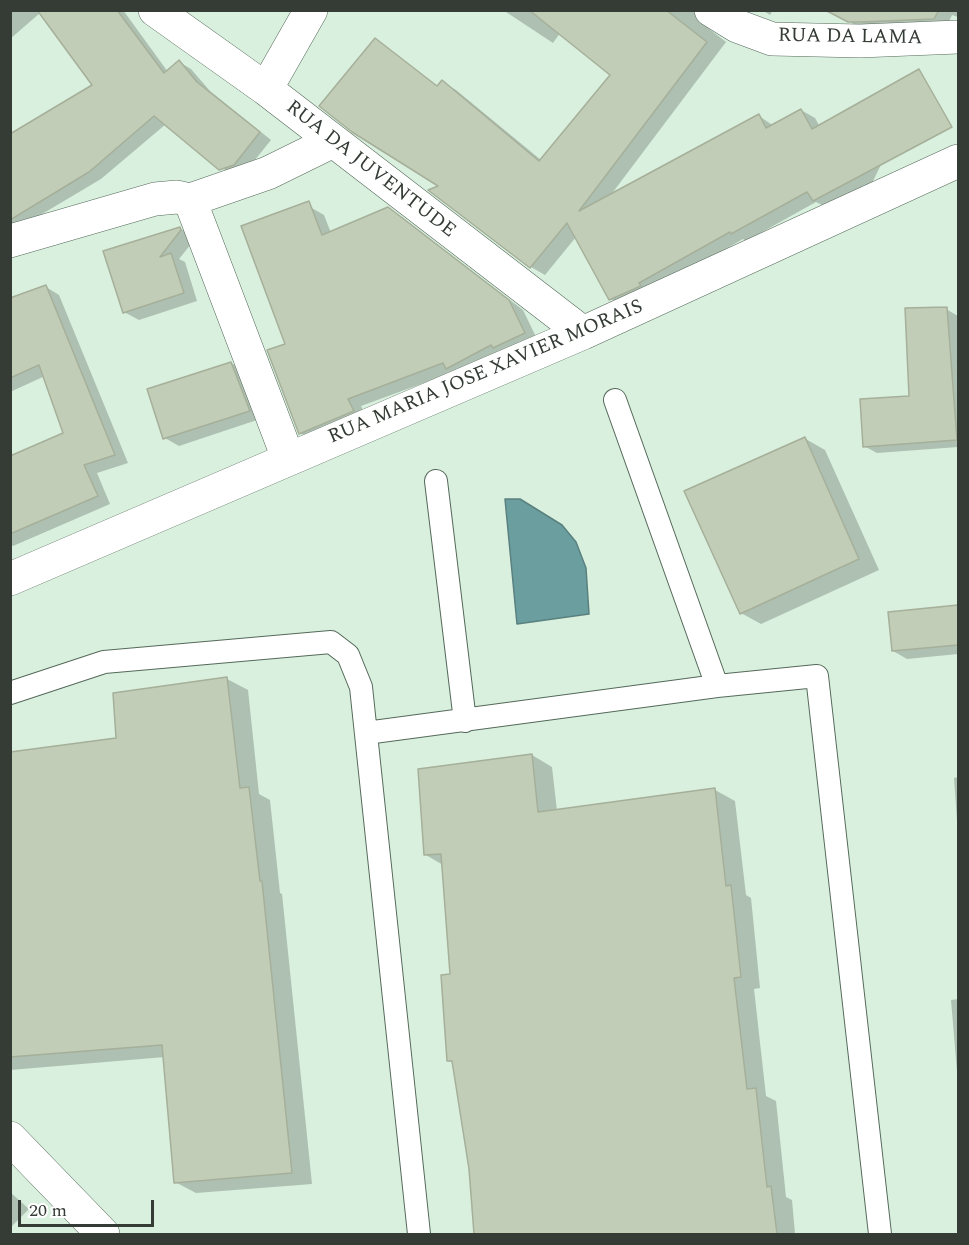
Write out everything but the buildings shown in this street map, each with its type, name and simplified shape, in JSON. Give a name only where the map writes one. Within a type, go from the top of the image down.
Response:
[{"type":"street","name":"RUA DA JUVENTUDE","points":[[155,10],[266,89],[331,142],[583,333]]},
{"type":"street","points":[[266,89],[311,10]]},
{"type":"street","name":"RUA DA LAMA","points":[[711,10],[737,26],[772,39],[860,41],[958,37]]},
{"type":"street","points":[[10,242],[155,199],[177,197],[190,200],[268,173],[331,142]]},
{"type":"street","name":"RUA MARIA JOSE XAVIER MORAIS","points":[[10,579],[583,333],[958,161]]},
{"type":"street","points":[[190,200],[288,458]]},
{"type":"street","points":[[10,1138],[103,1234]]},
{"type":"lane","points":[[615,400],[717,686]]},
{"type":"lane","points":[[436,481],[465,721]]},
{"type":"lane","points":[[10,693],[104,662],[331,642],[348,655],[361,687],[418,1234]]},
{"type":"lane","points":[[366,733],[717,686],[817,675],[880,1234]]},
{"type":"water","points":[[505,499],[520,499],[562,525],[576,542],[586,568],[589,614],[517,624]]}]
